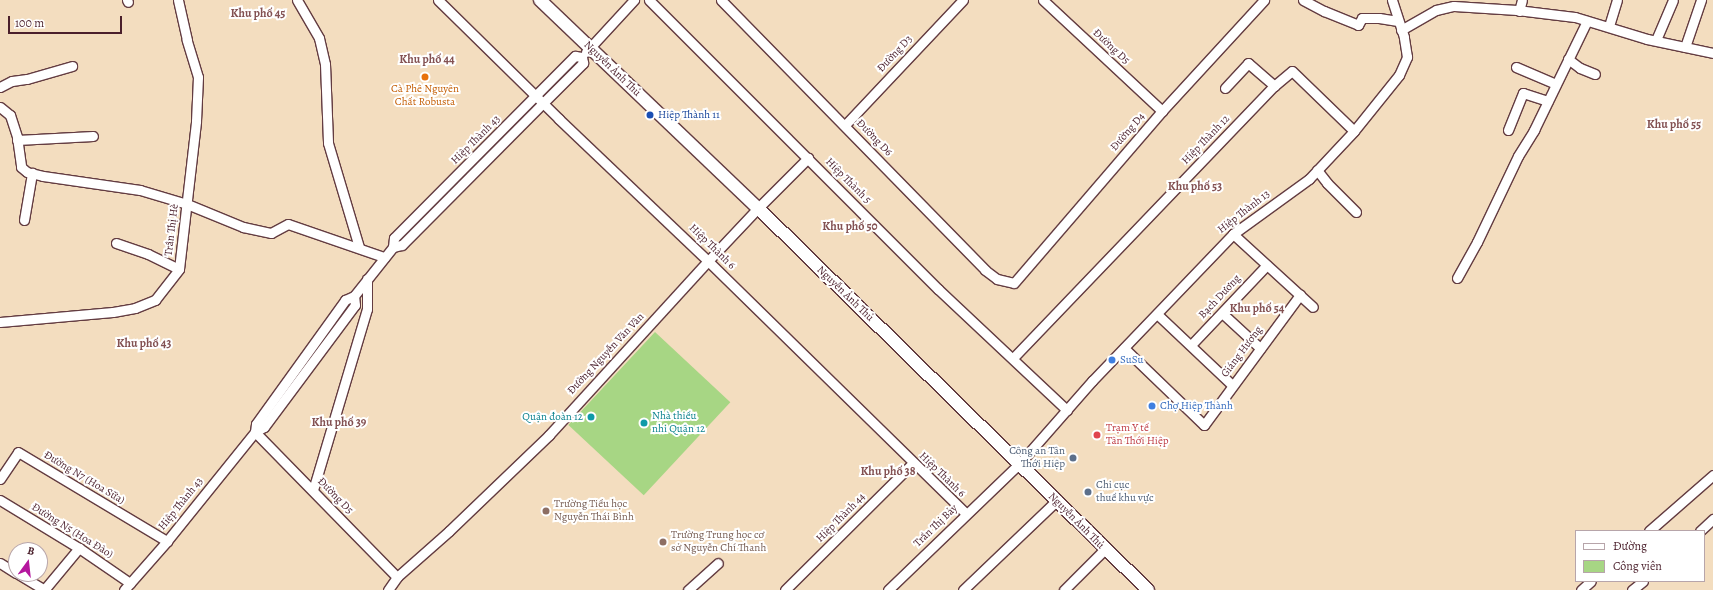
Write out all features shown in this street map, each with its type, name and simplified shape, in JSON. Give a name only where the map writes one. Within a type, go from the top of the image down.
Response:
[{"type":"main road","name":"Nguyễn Ảnh Thủ","points":[[540,0],[586,52],[758,208],[1105,550],[1148,590]]},
{"type":"street","name":"Trần Thị Hè","points":[[0,322],[113,312],[135,308],[155,300],[179,269],[196,121],[198,77],[186,40],[178,0]]},
{"type":"street","points":[[296,0],[319,38],[325,64],[328,143],[359,247]]},
{"type":"street","name":"Hiệp Thành 6","points":[[438,0],[543,104],[708,260],[966,514]]},
{"type":"street","name":"Hiệp Thành 43","points":[[127,586],[167,541],[255,432],[256,424],[345,300],[354,296],[392,247],[394,238],[575,56],[586,52],[634,0]]},
{"type":"street","name":"Hiệp Thành 5","points":[[649,0],[938,289],[1067,410]]},
{"type":"street","name":"Đường D6","points":[[721,0],[845,125],[985,270],[997,279],[1014,283]]},
{"type":"street","name":"Đường D3","points":[[845,125],[963,0]]},
{"type":"street","name":"Đường D5","points":[[1043,0],[1162,111]]},
{"type":"street","name":"Đường D4","points":[[1014,283],[1162,111],[1264,0]]},
{"type":"street","points":[[1303,0],[1324,11],[1358,25],[1362,18],[1380,18],[1400,25],[1436,10],[1454,6],[1504,5],[1520,11],[1575,17],[1656,40],[1713,53]]},
{"type":"street","name":"Hiệp Thành 13","points":[[1018,464],[1124,348],[1233,234],[1309,179],[1354,131],[1404,65],[1407,52],[1392,0]]},
{"type":"street","points":[[1520,11],[1522,0]]},
{"type":"street","points":[[1610,26],[1617,0]]},
{"type":"street","points":[[1656,40],[1673,0]]},
{"type":"street","points":[[1685,47],[1701,0]]},
{"type":"street","points":[[1457,278],[1477,242],[1518,156],[1534,130],[1587,20]]},
{"type":"street","name":"Hiệp Thành 43","points":[[392,247],[402,245],[543,104],[583,63],[586,52]]},
{"type":"street","points":[[1568,58],[1580,68],[1595,74]]},
{"type":"street","points":[[1225,88],[1248,64],[1274,86]]},
{"type":"street","points":[[0,87],[12,81],[27,80],[72,66]]},
{"type":"street","points":[[1516,67],[1556,84]]},
{"type":"street","name":"Hiệp Thành 12","points":[[1013,358],[1274,86],[1292,71],[1354,131]]},
{"type":"street","points":[[1508,130],[1523,93],[1548,101]]},
{"type":"street","points":[[0,107],[10,115],[17,140],[21,167],[32,173],[140,190],[187,204],[243,227],[271,233],[288,224],[359,247],[384,257]]},
{"type":"street","points":[[17,140],[93,136]]},
{"type":"street","name":"Đường Nguyễn Văn Vân","points":[[388,590],[397,577],[449,531],[549,434],[708,260],[808,158]]},
{"type":"street","points":[[1317,170],[1356,212]]},
{"type":"street","points":[[24,220],[32,173]]},
{"type":"street","points":[[1233,234],[1313,307]]},
{"type":"street","points":[[116,243],[148,254],[179,269]]},
{"type":"street","name":"Bạch Dương","points":[[1191,345],[1267,265]]},
{"type":"street","points":[[313,490],[367,309],[367,280]]},
{"type":"street","name":"Giáng Hương","points":[[1124,348],[1204,425],[1232,385],[1300,295]]},
{"type":"street","points":[[1222,313],[1260,348]]},
{"type":"street","points":[[1158,314],[1232,385]]},
{"type":"street","name":"Đường D5","points":[[255,432],[397,577]]},
{"type":"street","name":"Đường N7 (Hoa Sữa)","points":[[0,479],[18,452],[167,541]]},
{"type":"street","name":"Hiệp Thành 44","points":[[785,590],[914,463]]},
{"type":"street","name":"Trần Thị Bảy","points":[[888,590],[1018,464]]},
{"type":"street","points":[[1650,530],[1713,475]]},
{"type":"street","name":"Đường N5 (Hoa Đào)","points":[[0,500],[79,548],[127,586]]},
{"type":"street","points":[[963,590],[1056,501]]},
{"type":"street","points":[[1701,530],[1713,519]]},
{"type":"street","points":[[31,582],[44,590],[79,548]]},
{"type":"street","points":[[1064,590],[1105,550]]},
{"type":"street","points":[[688,590],[718,562]]},
{"type":"street","points":[[1581,590],[1590,582]]},
{"type":"street","points":[[1632,590],[1642,582]]},
{"type":"green space","name":"Nhà thiếu nhi Quận 12","points":[[655,332],[730,402],[644,495],[568,425]]},
{"type":"place","name":"Cà Phê Nguyên Chất Robusta","points":[[425,77]]},
{"type":"place","name":"Hiệp Thành 11","points":[[650,115]]},
{"type":"place","name":"SuSu","points":[[1112,360]]},
{"type":"place","name":"Chợ Hiệp Thành","points":[[1152,406]]},
{"type":"place","name":"Quận đoàn 12","points":[[591,417]]},
{"type":"place","name":"Nhà thiếu nhi Quận 12","points":[[644,423]]},
{"type":"place","name":"Trạm Y tế Tân Thới Hiệp","points":[[1097,435]]},
{"type":"place","name":"Công an Tân Thới Hiệp","points":[[1073,458]]},
{"type":"place","name":"Chi cục thuế khu vực","points":[[1088,492]]},
{"type":"place","name":"Trường Tiểu học Nguyễn Thái Bình","points":[[546,511]]},
{"type":"place","name":"Trường Trung học cơ sở Nguyễn Chí Thanh","points":[[663,542]]},
{"type":"district","name":"Khu phố 45","points":[[258,14]]},
{"type":"district","name":"Khu phố 44","points":[[427,60]]},
{"type":"district","name":"Khu phố 55","points":[[1674,125]]},
{"type":"district","name":"Khu phố 53","points":[[1195,187]]},
{"type":"district","name":"Khu phố 50","points":[[850,227]]},
{"type":"district","name":"Khu phố 54","points":[[1257,309]]},
{"type":"district","name":"Khu phố 43","points":[[144,344]]},
{"type":"district","name":"Khu phố 39","points":[[339,423]]},
{"type":"district","name":"Khu phố 38","points":[[888,472]]}]
